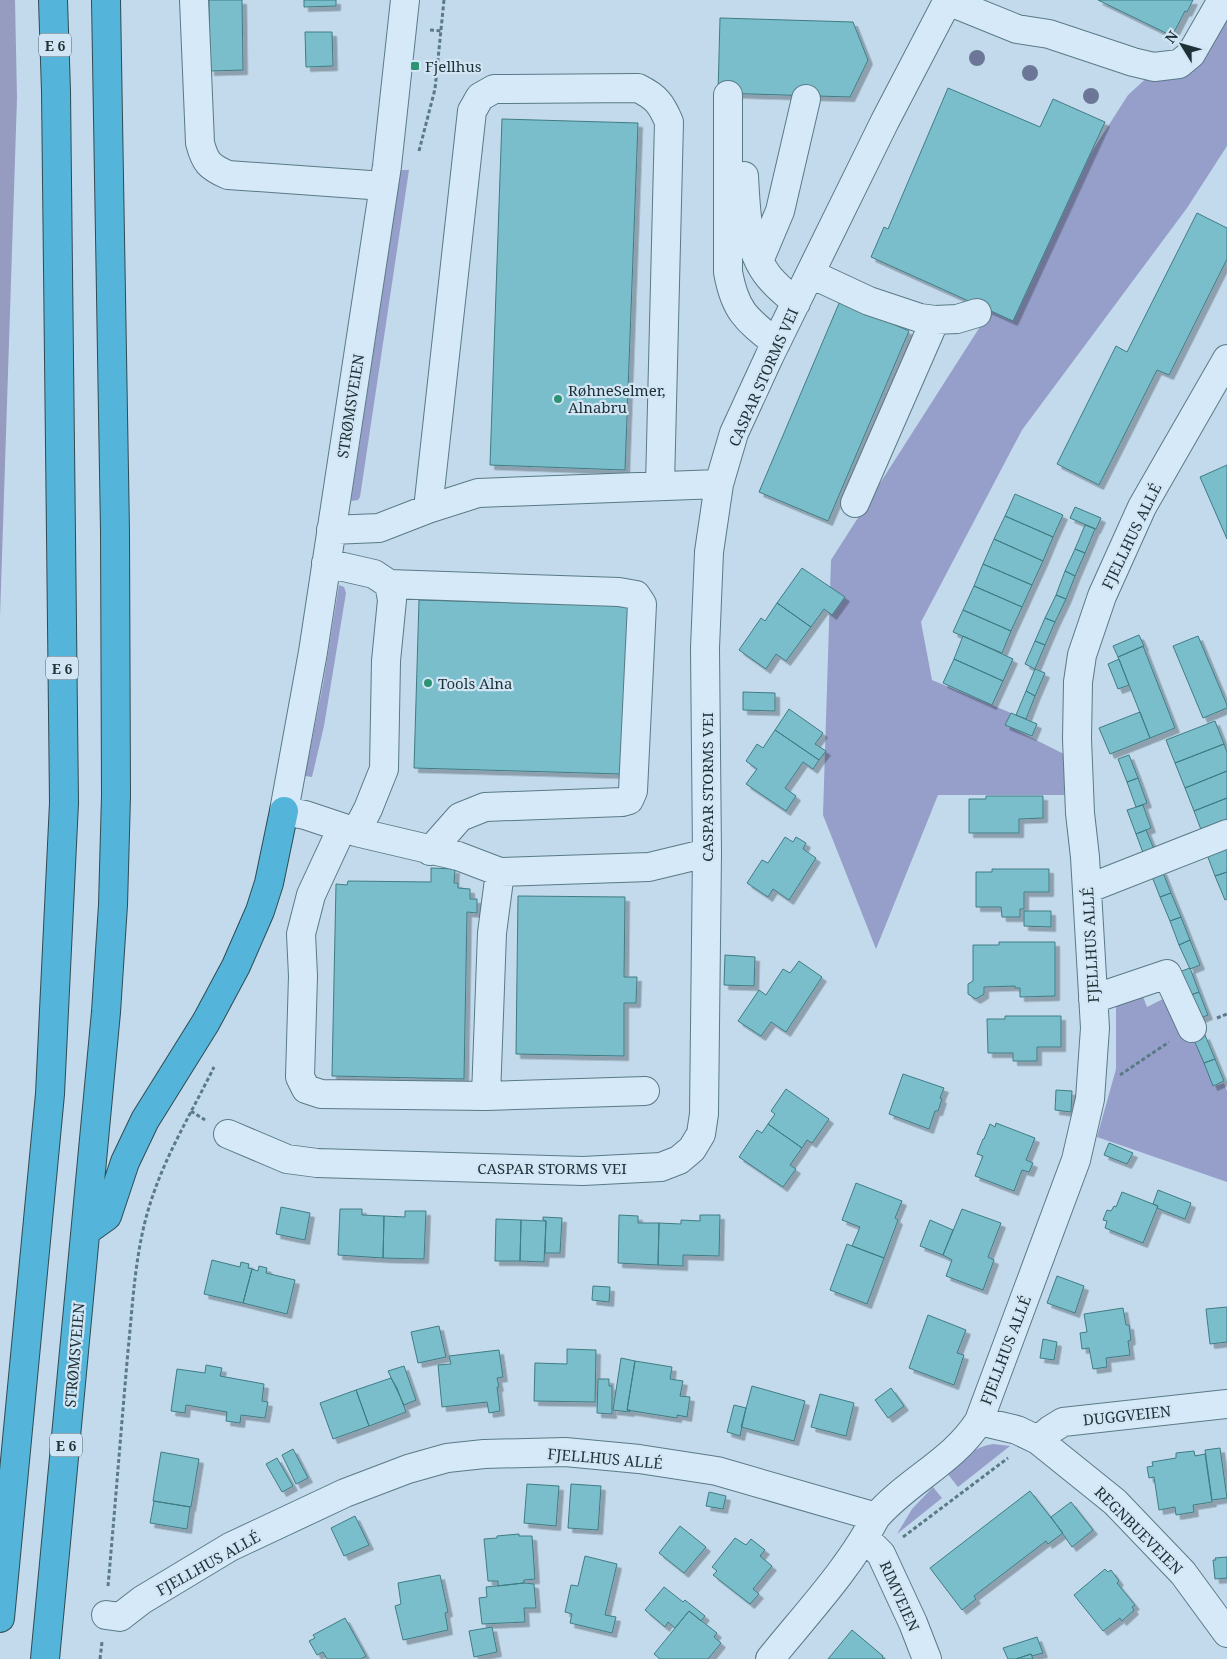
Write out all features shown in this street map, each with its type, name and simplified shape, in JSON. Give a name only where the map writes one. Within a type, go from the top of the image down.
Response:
[{"type":"highway","name":"E 6","points":[[0,1618],[51,1084],[64,803],[56,90],[53,0]]},
{"type":"highway","name":"E 6","points":[[86,1231],[107,993],[113,905],[116,796],[115,531],[106,0]]},
{"type":"highway","points":[[86,1231],[107,1216],[126,1162],[145,1120],[206,1022],[239,959],[260,911],[269,883],[284,810]]},
{"type":"highway","name":"STRØMSVEIEN","points":[[45,1659],[86,1231]]},
{"type":"street","points":[[194,0],[200,143],[207,163],[216,170],[228,175],[384,186]]},
{"type":"street","name":"STRØMSVEIEN","points":[[284,810],[303,715],[384,186],[405,0]]},
{"type":"street","points":[[948,1],[1017,29],[1049,34],[1133,62],[1154,67],[1179,64],[1191,54],[1222,0]]},
{"type":"street","name":"CASPAR STORMS VEI","points":[[228,1134],[287,1159],[317,1163],[583,1171],[661,1167],[679,1160],[692,1149],[701,1134],[704,1114],[708,748],[705,648],[709,552],[719,484],[734,434],[776,343],[884,121],[948,1]]},
{"type":"street","points":[[428,509],[472,111],[480,97],[494,89],[638,88],[653,95],[666,114],[669,122],[660,486]]},
{"type":"street","points":[[776,343],[751,322],[740,309],[732,294],[728,272],[736,96],[749,233],[759,261],[772,281],[796,303]]},
{"type":"street","points":[[759,261],[780,210],[806,99]]},
{"type":"street","points":[[811,274],[869,300],[920,318],[935,320],[957,319],[977,313]]},
{"type":"street","points":[[855,503],[935,320]]},
{"type":"street","name":"FJELLHUS ALLÉ","points":[[106,1615],[120,1617],[142,1600],[230,1547],[345,1492],[408,1469],[447,1458],[484,1454],[565,1452],[639,1459],[717,1472],[874,1536],[890,1501],[931,1470],[970,1434],[979,1421],[1076,1160],[1090,1099],[1094,1028],[1093,999],[1087,889],[1080,813],[1077,739],[1078,682],[1082,655],[1102,596],[1142,506],[1226,365]]},
{"type":"street","points":[[332,530],[379,528],[428,509],[478,493],[719,484]]},
{"type":"street","points":[[326,563],[374,574],[389,584],[619,592],[636,595],[642,604],[633,792],[629,800],[622,802],[485,807],[460,817],[430,851]]},
{"type":"street","points":[[389,584],[392,600],[386,661],[384,769],[368,809],[349,830],[311,895],[301,934],[303,976],[300,1077],[306,1089],[321,1094],[486,1096],[645,1091]]},
{"type":"street","points":[[284,810],[349,830],[430,851],[458,856],[500,872],[649,867],[707,854]]},
{"type":"street","points":[[1087,889],[1227,834]]},
{"type":"street","points":[[486,1096],[492,933],[500,872]]},
{"type":"street","points":[[1093,999],[1167,974],[1192,1028]]},
{"type":"street","name":"DUGGVEIEN","points":[[1036,1438],[1063,1422],[1227,1404]]},
{"type":"street","points":[[979,1421],[1002,1426],[1036,1438]]},
{"type":"street","name":"REGNBUEVEIEN","points":[[1036,1438],[1115,1502],[1182,1573],[1227,1633]]},
{"type":"street","points":[[770,1659],[874,1536]]},
{"type":"street","name":"RIMVEIEN","points":[[874,1536],[927,1659]]},
{"type":"path","points":[[1091,1084],[1122,1074],[1192,1028],[1227,1014]]},
{"type":"path","points":[[100,1659],[106,1615],[130,1329],[143,1232]]},
{"type":"path","points":[[874,1536],[1036,1438]]},
{"type":"shaded area","points":[[0,0],[15,0],[17,98],[0,617]]},
{"type":"shaded area","points":[[1227,4],[1227,146],[1187,208],[1022,430],[921,622],[932,680],[1011,713],[1006,725],[1064,754],[1064,795],[938,795],[876,949],[823,815],[831,560],[1128,95]]},
{"type":"shaded area","points":[[401,170],[409,170],[360,497],[358,500],[351,501]]},
{"type":"shaded area","points":[[339,585],[344,587],[346,593],[324,726],[312,777],[305,776],[323,684]]},
{"type":"shaded area","points":[[1142,994],[1147,1007],[1165,998],[1194,1038],[1215,1086],[1224,1083],[1227,1091],[1227,1182],[1097,1137],[1116,1069],[1116,1004]]},
{"type":"shaded area","points":[[993,1444],[1010,1446],[958,1487],[947,1473],[973,1451]]},
{"type":"shaded area","points":[[933,1487],[942,1498],[897,1534],[912,1509]]},
{"type":"building","points":[[209,0],[242,0],[243,70],[210,71]]},
{"type":"building","points":[[304,0],[336,0],[336,6],[304,7]]},
{"type":"building","points":[[1098,0],[1193,0],[1172,36]]},
{"type":"building","points":[[720,18],[853,22],[868,60],[850,97],[718,93]]},
{"type":"building","points":[[305,32],[332,32],[333,66],[306,67]]},
{"type":"building","points":[[948,88],[1040,127],[1053,99],[1105,122],[1013,321],[871,257],[884,227],[888,229]]},
{"type":"building","points":[[502,119],[638,123],[625,470],[490,465]]},
{"type":"building","points":[[1197,213],[1227,228],[1227,259],[1169,375],[1157,370],[1099,485],[1057,464],[1116,346],[1127,352]]},
{"type":"building","points":[[840,301],[909,331],[828,521],[759,492]]},
{"type":"building","points":[[1227,465],[1227,539],[1200,477]]},
{"type":"building","points":[[1015,494],[1063,515],[1053,537],[1005,516]]},
{"type":"building","points":[[1075,507],[1101,518],[1096,529],[1070,518]]},
{"type":"building","points":[[1005,516],[1053,537],[1043,561],[994,539]]},
{"type":"building","points":[[1085,525],[1095,529],[1085,553],[1075,549]]},
{"type":"building","points":[[994,539],[1043,561],[1032,585],[983,564]]},
{"type":"building","points":[[1075,549],[1085,553],[1075,576],[1065,571]]},
{"type":"building","points":[[983,564],[1032,585],[1022,607],[974,586]]},
{"type":"building","points":[[802,568],[845,597],[832,615],[824,609],[811,627],[777,603]]},
{"type":"building","points":[[1065,571],[1075,576],[1066,599],[1056,595]]},
{"type":"building","points":[[974,586],[1022,607],[1011,631],[963,610]]},
{"type":"building","points":[[1056,595],[1066,599],[1055,622],[1045,618]]},
{"type":"building","points":[[419,600],[628,606],[622,774],[414,768]]},
{"type":"building","points":[[777,603],[811,627],[786,661],[776,654],[766,669],[739,650],[761,618],[765,621]]},
{"type":"building","points":[[963,610],[1011,631],[1002,653],[953,632]]},
{"type":"building","points":[[1045,618],[1055,622],[1045,645],[1035,641]]},
{"type":"building","points":[[1139,635],[1144,646],[1118,657],[1113,646]]},
{"type":"building","points":[[963,636],[1013,659],[1003,681],[954,659]]},
{"type":"building","points":[[1198,636],[1227,705],[1227,708],[1203,718],[1173,646]]},
{"type":"building","points":[[1035,641],[1045,645],[1035,669],[1025,664]]},
{"type":"building","points":[[1143,646],[1175,728],[1150,738],[1118,657]]},
{"type":"building","points":[[954,659],[1003,681],[992,705],[943,683]]},
{"type":"building","points":[[1119,659],[1129,685],[1118,689],[1108,664]]},
{"type":"building","points":[[1035,669],[1045,673],[1035,696],[1026,691]]},
{"type":"building","points":[[1026,691],[1035,696],[1026,719],[1016,715]]},
{"type":"building","points":[[743,692],[775,693],[775,711],[743,710]]},
{"type":"building","points":[[789,709],[823,733],[815,744],[826,751],[819,760],[775,730]]},
{"type":"building","points":[[1140,712],[1150,738],[1110,754],[1099,728]]},
{"type":"building","points":[[1011,713],[1037,724],[1032,736],[1005,725]]},
{"type":"building","points":[[1215,721],[1224,744],[1175,763],[1166,740]]},
{"type":"building","points":[[775,730],[819,760],[813,769],[803,762],[785,788],[796,796],[786,811],[746,784],[757,769],[746,761],[757,744],[763,748]]},
{"type":"building","points":[[1224,744],[1227,752],[1227,771],[1185,788],[1175,763]]},
{"type":"building","points":[[1129,755],[1138,778],[1127,782],[1118,759]]},
{"type":"building","points":[[1227,771],[1227,798],[1194,811],[1185,788]]},
{"type":"building","points":[[1138,778],[1147,803],[1136,807],[1127,782]]},
{"type":"building","points":[[986,796],[1043,796],[1043,818],[1019,819],[1019,833],[969,833],[969,799],[986,799]]},
{"type":"building","points":[[1227,798],[1227,826],[1203,835],[1194,811]]},
{"type":"building","points":[[1143,805],[1151,828],[1136,834],[1127,810]]},
{"type":"building","points":[[1146,830],[1156,854],[1145,858],[1136,834]]},
{"type":"building","points":[[785,837],[793,842],[796,837],[806,843],[803,849],[816,858],[789,900],[773,889],[768,897],[747,883],[762,860],[768,863]]},
{"type":"building","points":[[1227,844],[1227,872],[1215,876],[1206,852]]},
{"type":"building","points":[[431,868],[455,869],[454,883],[458,883],[458,888],[470,889],[470,899],[477,899],[477,913],[467,912],[464,1079],[332,1076],[336,884],[347,885],[348,881],[431,882]]},
{"type":"building","points":[[992,869],[1049,869],[1049,892],[1024,892],[1024,909],[1020,909],[1020,917],[1002,917],[1001,907],[976,907],[976,872],[992,872]]},
{"type":"building","points":[[1162,870],[1171,893],[1160,897],[1151,874]]},
{"type":"building","points":[[1227,872],[1227,899],[1225,900],[1215,876]]},
{"type":"building","points":[[1171,893],[1181,917],[1170,921],[1160,897]]},
{"type":"building","points":[[518,896],[625,897],[624,977],[637,977],[636,1003],[624,1003],[624,1056],[516,1054]]},
{"type":"building","points":[[1024,911],[1051,911],[1051,927],[1024,926]]},
{"type":"building","points":[[1181,917],[1190,940],[1179,945],[1170,921]]},
{"type":"building","points":[[1190,940],[1200,965],[1190,969],[1179,945]]},
{"type":"building","points":[[999,942],[1055,942],[1055,996],[1020,997],[1020,988],[1015,988],[1015,986],[984,987],[984,994],[976,999],[968,994],[968,984],[973,981],[973,945],[999,945]]},
{"type":"building","points":[[725,955],[755,957],[754,986],[724,985]]},
{"type":"building","points":[[799,961],[822,977],[786,1032],[771,1022],[761,1036],[738,1021],[759,990],[766,995],[783,969],[790,973]]},
{"type":"building","points":[[1190,968],[1199,992],[1188,996],[1179,972]]},
{"type":"building","points":[[1199,992],[1208,1015],[1198,1019],[1188,996]]},
{"type":"building","points":[[1005,1016],[1061,1016],[1061,1047],[1037,1047],[1037,1061],[1013,1061],[1013,1053],[988,1053],[987,1019],[1005,1019]]},
{"type":"building","points":[[1205,1035],[1215,1059],[1204,1063],[1194,1040]]},
{"type":"building","points":[[1215,1059],[1224,1081],[1213,1086],[1204,1063]]},
{"type":"building","points":[[903,1074],[944,1088],[938,1111],[935,1111],[929,1129],[889,1114]]},
{"type":"building","points":[[786,1089],[829,1119],[812,1143],[807,1140],[802,1148],[768,1124],[775,1114],[771,1111]]},
{"type":"building","points":[[1056,1090],[1072,1091],[1071,1112],[1055,1110]]},
{"type":"building","points":[[996,1123],[1035,1138],[1026,1160],[1033,1163],[1029,1172],[1022,1170],[1014,1191],[975,1176],[983,1156],[977,1154],[990,1124],[995,1127]]},
{"type":"building","points":[[768,1124],[802,1148],[790,1165],[796,1169],[783,1187],[739,1157],[757,1130],[762,1133]]},
{"type":"building","points":[[1109,1143],[1133,1153],[1127,1164],[1104,1155]]},
{"type":"building","points":[[856,1183],[902,1201],[895,1218],[898,1220],[884,1258],[852,1246],[860,1227],[842,1220]]},
{"type":"building","points":[[1158,1190],[1191,1203],[1185,1219],[1157,1208],[1158,1206],[1153,1204]]},
{"type":"building","points":[[1122,1192],[1158,1206],[1143,1243],[1105,1228],[1107,1221],[1103,1220],[1107,1210],[1111,1211],[1114,1206],[1116,1207]]},
{"type":"building","points":[[281,1207],[310,1213],[305,1240],[276,1234]]},
{"type":"building","points":[[340,1209],[362,1209],[362,1215],[384,1216],[383,1258],[338,1255]]},
{"type":"building","points":[[962,1209],[1001,1223],[988,1257],[994,1260],[983,1290],[946,1276],[952,1260],[943,1255]]},
{"type":"building","points":[[405,1211],[426,1211],[424,1259],[383,1258],[384,1216],[405,1217]]},
{"type":"building","points":[[619,1215],[638,1216],[638,1223],[659,1223],[658,1265],[618,1263]]},
{"type":"building","points":[[700,1215],[720,1215],[719,1256],[683,1255],[683,1266],[658,1265],[659,1223],[681,1224],[681,1220],[700,1221]]},
{"type":"building","points":[[543,1217],[562,1218],[560,1253],[545,1253],[546,1221],[543,1220]]},
{"type":"building","points":[[496,1219],[521,1220],[520,1261],[495,1261]]},
{"type":"building","points":[[521,1220],[546,1221],[544,1262],[520,1261]]},
{"type":"building","points":[[930,1220],[953,1230],[943,1255],[920,1246]]},
{"type":"building","points":[[847,1244],[884,1258],[867,1304],[830,1290]]},
{"type":"building","points":[[212,1260],[240,1267],[241,1262],[249,1264],[248,1268],[252,1269],[243,1303],[204,1294]]},
{"type":"building","points":[[259,1266],[267,1268],[266,1273],[295,1280],[287,1314],[243,1303],[252,1269],[258,1271]]},
{"type":"building","points":[[1057,1276],[1084,1286],[1075,1313],[1047,1303]]},
{"type":"building","points":[[593,1286],[610,1287],[609,1302],[592,1300]]},
{"type":"building","points":[[1227,1307],[1227,1342],[1210,1344],[1206,1309]]},
{"type":"building","points":[[1123,1308],[1126,1325],[1129,1325],[1131,1340],[1128,1341],[1130,1355],[1106,1358],[1107,1367],[1093,1369],[1089,1348],[1082,1349],[1080,1333],[1087,1332],[1084,1314]]},
{"type":"building","points":[[928,1315],[966,1330],[957,1353],[964,1355],[954,1385],[909,1368]]},
{"type":"building","points":[[439,1326],[446,1357],[418,1363],[411,1332]]},
{"type":"building","points":[[1043,1339],[1057,1342],[1054,1360],[1040,1358]]},
{"type":"building","points":[[567,1349],[596,1350],[595,1402],[534,1401],[535,1363],[567,1364]]},
{"type":"building","points":[[499,1350],[503,1377],[497,1378],[500,1411],[489,1413],[487,1402],[442,1407],[438,1365],[451,1364],[449,1356]]},
{"type":"building","points":[[621,1358],[635,1361],[627,1410],[630,1410],[630,1412],[613,1410]]},
{"type":"building","points":[[635,1361],[672,1367],[670,1379],[683,1381],[680,1396],[690,1397],[687,1417],[677,1415],[677,1418],[627,1410]]},
{"type":"building","points":[[206,1365],[222,1368],[220,1376],[264,1384],[262,1401],[268,1402],[265,1418],[241,1415],[240,1423],[226,1421],[227,1412],[186,1405],[185,1413],[171,1411],[177,1369],[205,1373]]},
{"type":"building","points":[[404,1366],[416,1400],[404,1405],[388,1371]]},
{"type":"building","points":[[391,1378],[406,1412],[369,1426],[356,1390]]},
{"type":"building","points":[[598,1379],[609,1379],[609,1386],[612,1386],[612,1414],[597,1413]]},
{"type":"building","points":[[752,1386],[805,1401],[794,1441],[741,1427]]},
{"type":"building","points":[[891,1388],[904,1406],[888,1418],[875,1400]]},
{"type":"building","points":[[356,1390],[369,1426],[333,1439],[320,1403]]},
{"type":"building","points":[[820,1394],[854,1403],[846,1436],[811,1427]]},
{"type":"building","points":[[734,1405],[746,1408],[740,1436],[727,1432]]},
{"type":"building","points":[[1220,1448],[1227,1498],[1212,1500],[1205,1450]]},
{"type":"building","points":[[293,1449],[308,1478],[296,1484],[282,1455]]},
{"type":"building","points":[[1194,1451],[1195,1456],[1205,1454],[1212,1502],[1193,1505],[1194,1512],[1176,1515],[1175,1507],[1159,1510],[1154,1477],[1149,1478],[1147,1467],[1153,1466],[1152,1462],[1176,1458],[1176,1453]]},
{"type":"building","points":[[161,1452],[199,1459],[191,1507],[153,1501]]},
{"type":"building","points":[[277,1458],[293,1486],[282,1492],[266,1464]]},
{"type":"building","points":[[527,1484],[559,1486],[556,1526],[524,1523]]},
{"type":"building","points":[[571,1484],[601,1486],[598,1530],[568,1528]]},
{"type":"building","points":[[1030,1491],[1063,1533],[1048,1544],[1046,1541],[974,1596],[976,1599],[962,1610],[930,1568]]},
{"type":"building","points":[[709,1492],[726,1496],[723,1509],[706,1506]]},
{"type":"building","points":[[154,1501],[190,1507],[187,1529],[150,1523]]},
{"type":"building","points":[[1071,1502],[1093,1530],[1072,1547],[1051,1517]]},
{"type":"building","points":[[355,1516],[369,1545],[344,1556],[331,1528]]},
{"type":"building","points":[[680,1526],[706,1547],[684,1573],[659,1553]]},
{"type":"building","points":[[519,1534],[519,1536],[532,1536],[535,1579],[524,1580],[524,1583],[498,1586],[498,1581],[488,1581],[484,1539]]},
{"type":"building","points":[[735,1538],[746,1545],[751,1539],[765,1550],[760,1556],[772,1566],[753,1589],[759,1594],[750,1604],[713,1575],[717,1571],[712,1567]]},
{"type":"building","points":[[585,1556],[617,1564],[605,1615],[616,1617],[612,1633],[570,1623],[572,1614],[565,1612],[571,1585],[578,1586]]},
{"type":"building","points":[[1227,1557],[1227,1578],[1215,1579],[1213,1560],[1216,1560],[1215,1558]]},
{"type":"building","points":[[1105,1569],[1108,1572],[1111,1570],[1119,1581],[1117,1583],[1135,1605],[1132,1607],[1134,1610],[1122,1621],[1120,1618],[1103,1631],[1074,1595]]},
{"type":"building","points":[[440,1575],[448,1612],[445,1613],[448,1630],[403,1640],[395,1606],[401,1604],[398,1583]]},
{"type":"building","points":[[524,1583],[534,1584],[536,1608],[524,1608],[525,1622],[482,1624],[479,1598],[487,1597],[486,1587]]},
{"type":"building","points":[[664,1587],[683,1602],[685,1600],[705,1616],[701,1621],[689,1611],[675,1628],[668,1622],[665,1627],[645,1610]]},
{"type":"building","points":[[689,1611],[717,1633],[714,1637],[721,1643],[708,1659],[660,1659],[654,1654]]},
{"type":"building","points":[[345,1618],[366,1656],[361,1659],[327,1659],[323,1652],[317,1655],[309,1641],[315,1638],[313,1635]]},
{"type":"building","points":[[492,1627],[497,1652],[474,1657],[469,1631]]},
{"type":"building","points":[[852,1630],[883,1656],[885,1659],[828,1659]]},
{"type":"building","points":[[1037,1637],[1043,1653],[1008,1659],[1003,1648]]},
{"type":"building","points":[[1031,1654],[1033,1659],[1016,1659]]},
{"type":"place","name":"Fjellhus","points":[[415,66]]},
{"type":"place","name":"RøhneSelmer, Alnabru","points":[[558,399]]},
{"type":"place","name":"Tools Alna","points":[[428,683]]}]
